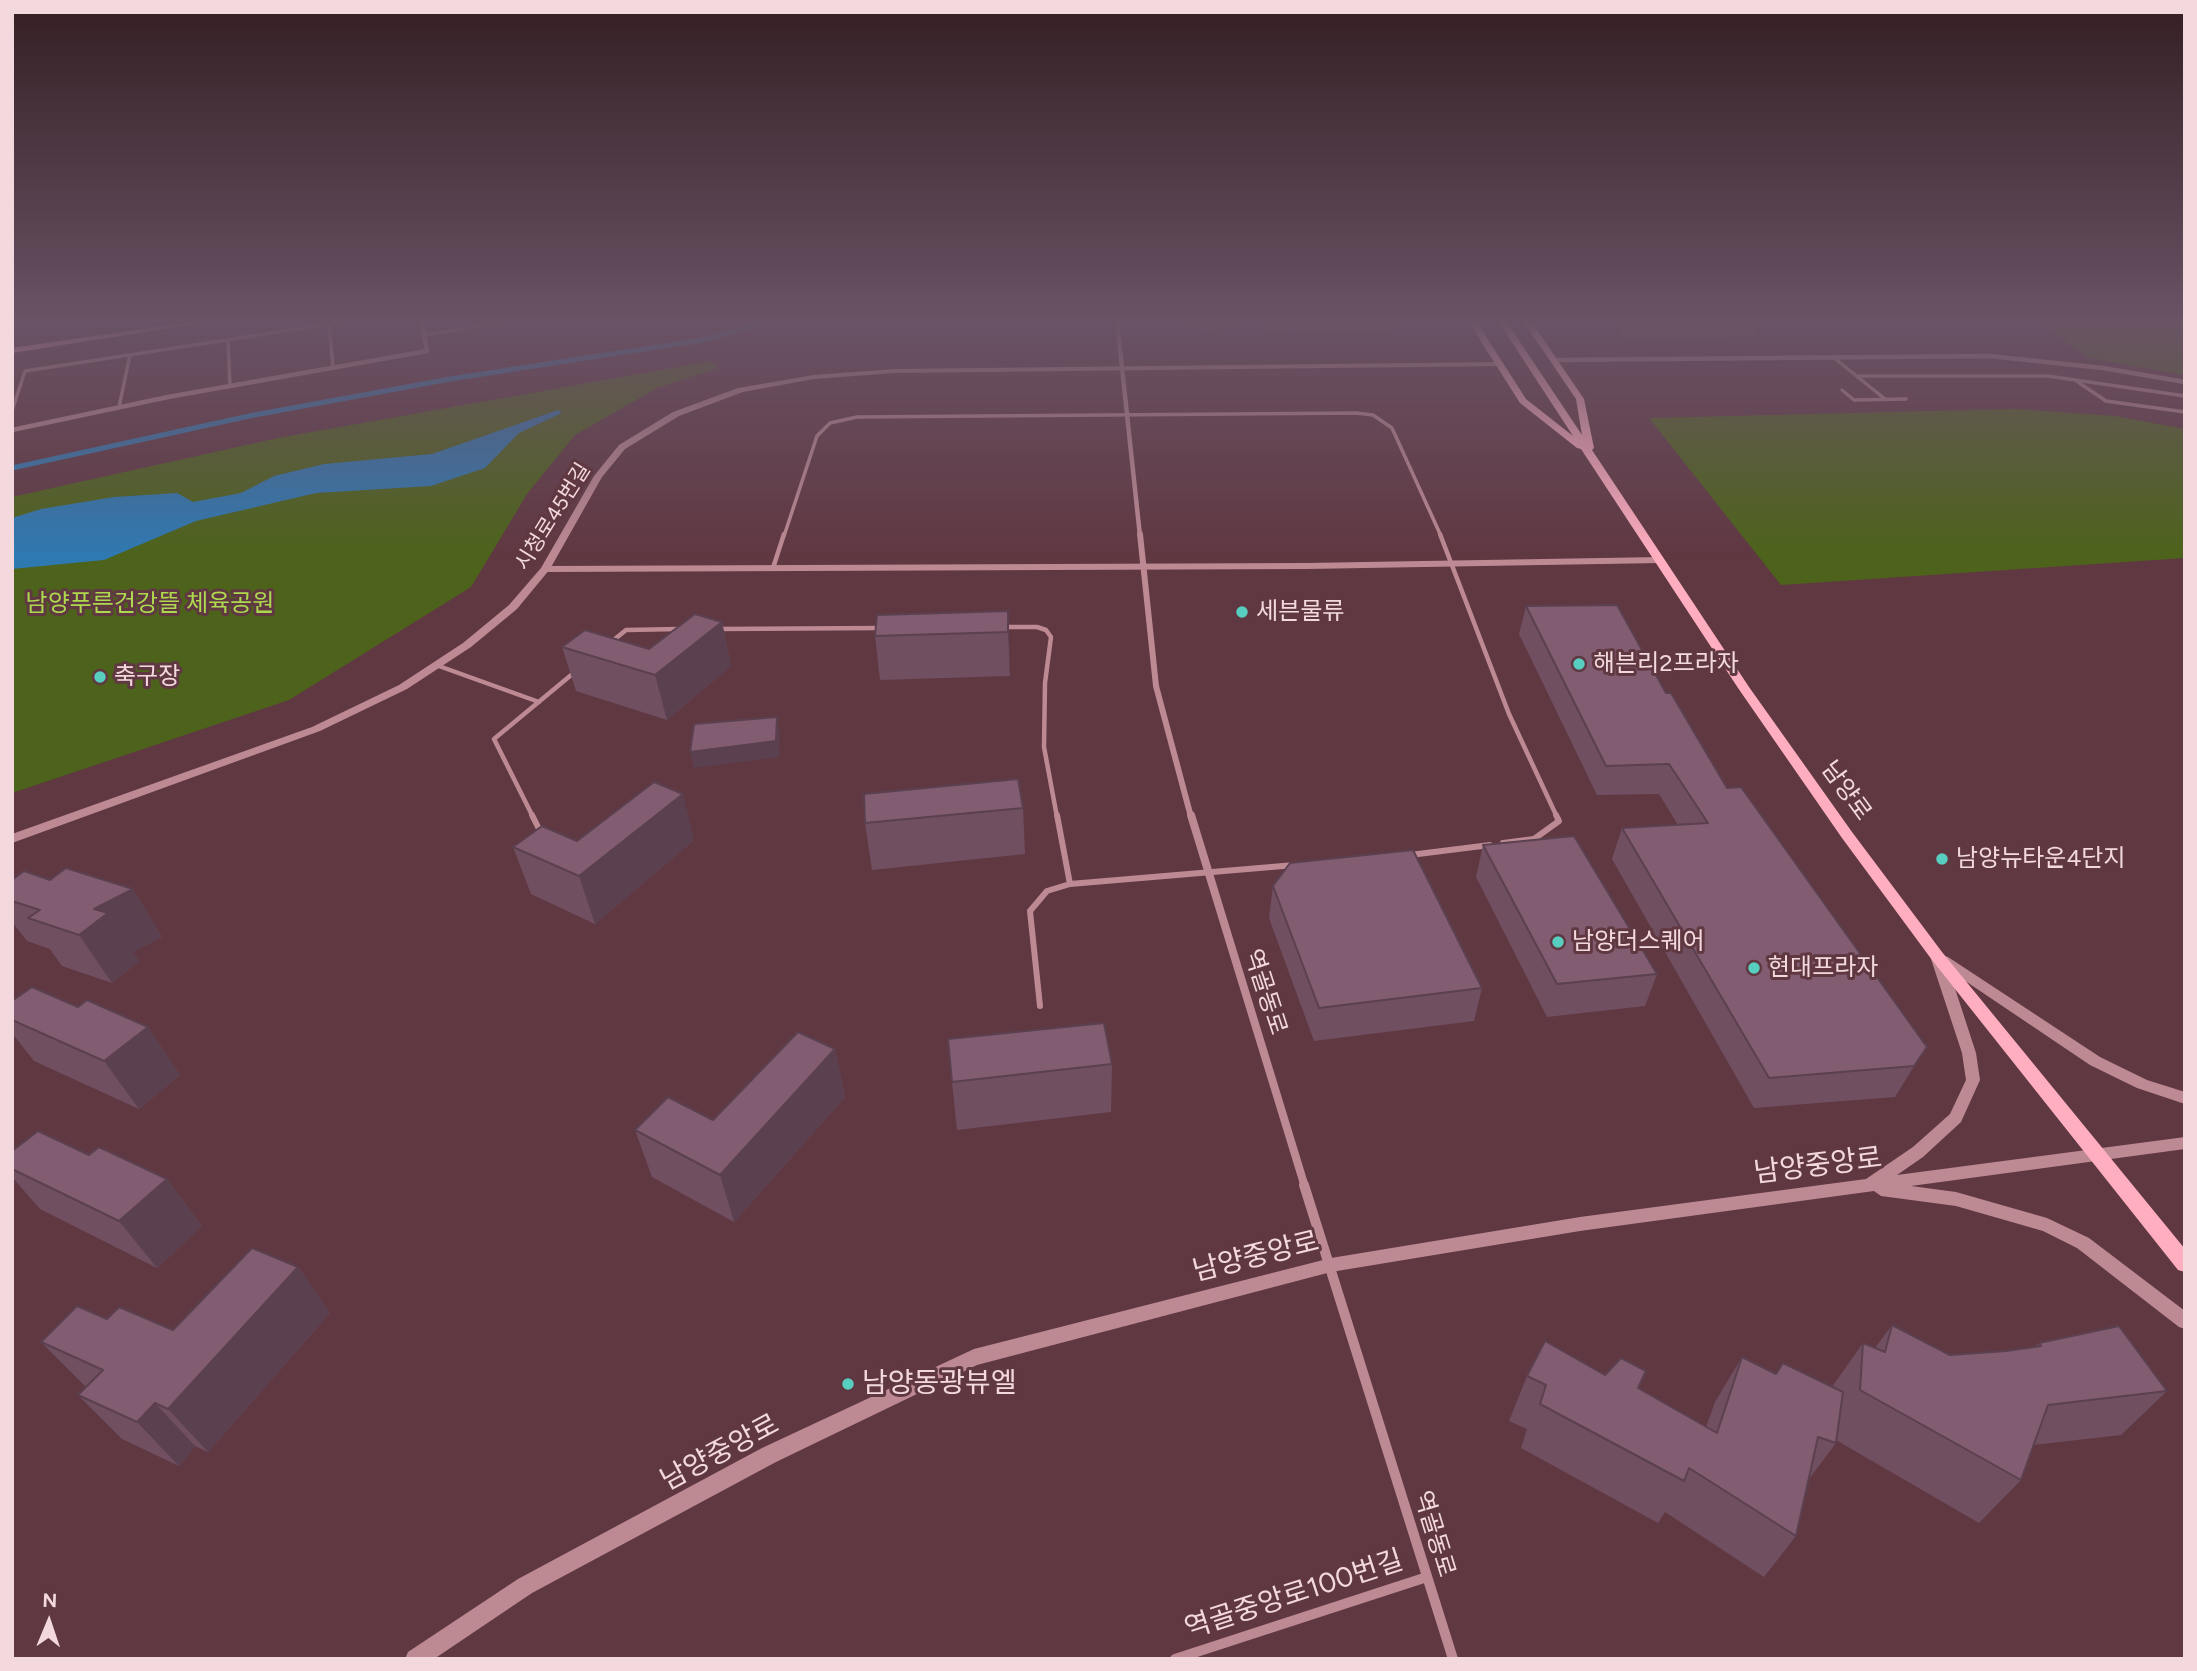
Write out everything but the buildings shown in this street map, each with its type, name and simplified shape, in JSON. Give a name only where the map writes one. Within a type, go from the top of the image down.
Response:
[{"type":"main road","points":[[1522,399],[1590,453]]},
{"type":"main road","name":"남양로","points":[[1554,399],[1787,752],[1937,956],[2185,1264]]},
{"type":"main road","points":[[1580,399],[1590,453]]},
{"type":"street","points":[[12,430],[161,399]]},
{"type":"street","name":"시청로45번길","points":[[12,839],[316,729],[403,687],[467,645],[513,607],[545,569],[598,475],[622,447],[676,414],[717,399]]},
{"type":"street","name":"역골동로","points":[[1126,399],[1156,686],[1206,872],[1453,1659]]},
{"type":"street","points":[[545,569],[1144,567],[1662,560]]},
{"type":"street","points":[[1937,956],[2095,1061],[2142,1084],[2185,1098]]},
{"type":"street","points":[[1867,1187],[1919,1153],[1956,1118],[1973,1080],[1969,1053],[1937,956]]},
{"type":"street","name":"남양중앙로","points":[[415,1659],[525,1586],[769,1455],[974,1357],[1331,1265],[1580,1224],[2185,1143]]},
{"type":"street","points":[[1867,1187],[1956,1199],[2047,1225],[2083,1244],[2185,1321]]},
{"type":"street","name":"역골중앙로100번길","points":[[1175,1659],[1427,1577]]},
{"type":"lane","points":[[119,407],[121,399]]},
{"type":"lane","points":[[1852,399],[1906,399]]},
{"type":"lane","points":[[2103,399],[2185,412]]},
{"type":"lane","points":[[774,568],[817,436],[830,423],[857,416],[1373,415],[1392,428],[1454,564],[1509,714],[1559,821],[1534,839],[1403,855]]},
{"type":"lane","points":[[996,627],[1037,627],[1046,630],[1051,637],[1045,683],[1044,747],[1070,884]]},
{"type":"lane","points":[[708,629],[886,628]]},
{"type":"lane","points":[[607,646],[626,630],[681,629]]},
{"type":"lane","points":[[436,665],[539,702]]},
{"type":"lane","points":[[542,837],[494,738],[578,670]]},
{"type":"lane","points":[[1040,1006],[1030,911],[1046,891],[1070,884],[1298,864]]},
{"type":"green space","name":"남양푸른건강뜰 체육공원","points":[[498,399],[638,399],[575,435],[527,494],[471,587],[289,700],[12,793],[12,497],[278,438]]},
{"type":"green space","points":[[2015,409],[2115,416],[2185,429],[2185,558],[1781,585],[1649,418]]},
{"type":"water","points":[[558,410],[562,413],[519,433],[485,468],[431,486],[316,493],[196,521],[104,560],[12,569],[12,518],[41,509],[114,497],[177,493],[193,502],[241,493],[274,476],[324,464],[432,454]]},
{"type":"waterway","points":[[12,468],[249,416],[341,399]]},
{"type":"place","name":"세븐물류","points":[[1242,612]]},
{"type":"place","name":"해븐리2프라자","points":[[1579,664]]},
{"type":"place","name":"축구장","points":[[100,677]]},
{"type":"place","name":"남양뉴타운4단지","points":[[1942,859]]},
{"type":"place","name":"남양더스퀘어","points":[[1558,942]]},
{"type":"place","name":"현대프라자","points":[[1754,968]]},
{"type":"place","name":"남양동광뷰엘","points":[[848,1384]]}]
